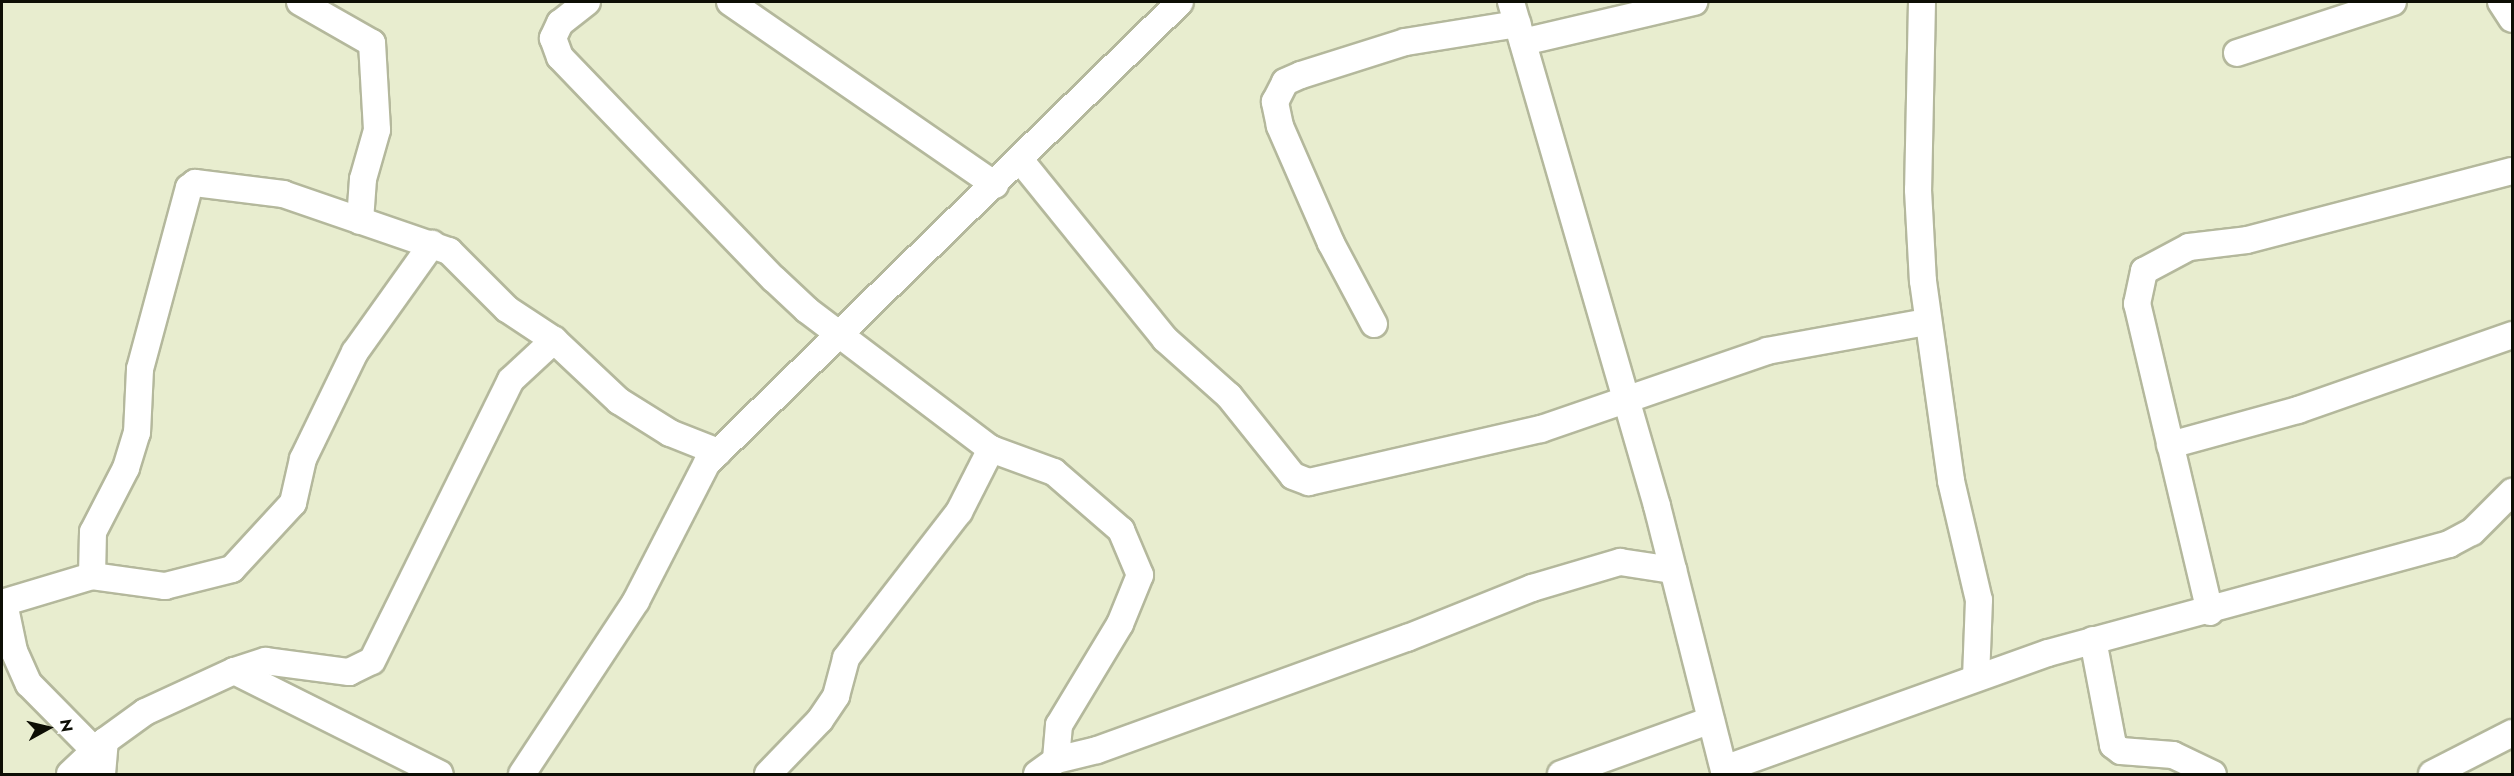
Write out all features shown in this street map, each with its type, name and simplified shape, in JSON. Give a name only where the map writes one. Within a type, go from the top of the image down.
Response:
[{"type":"street","points":[[300,2],[372,43],[377,130],[363,179],[360,221]]},
{"type":"street","points":[[587,2],[560,23],[553,38],[573,76],[807,310],[845,335],[992,449],[1038,463],[1073,488],[1121,530],[1140,575],[1120,624],[1059,725],[1046,767]]},
{"type":"street","points":[[730,2],[995,185]]},
{"type":"street","points":[[522,774],[626,619],[691,486],[718,452],[845,335],[1180,2]]},
{"type":"street","points":[[1374,324],[1331,243],[1280,126],[1275,102],[1285,82],[1425,38],[1517,23],[1694,2]]},
{"type":"street","points":[[1922,2],[1918,204],[1927,322],[1958,522],[1979,600],[1976,678]]},
{"type":"street","points":[[2500,2],[2512,19]]},
{"type":"street","points":[[2237,53],[2385,3]]},
{"type":"street","points":[[1517,23],[1628,401],[1724,772],[1976,678],[2093,640],[2210,612],[2449,544],[2472,532],[2512,492]]},
{"type":"street","points":[[1021,161],[1165,339],[1229,396],[1301,480],[1441,454],[1628,401],[1767,351],[1927,322]]},
{"type":"street","points":[[2210,612],[2137,304],[2144,271],[2161,258],[2512,171]]},
{"type":"street","points":[[92,576],[93,532],[126,468],[136,433],[140,369],[189,188],[207,182],[283,194],[432,244],[461,258],[507,309],[554,340],[619,401],[670,433],[718,452]]},
{"type":"street","points":[[101,755],[29,684],[14,651],[3,603],[92,576],[165,586],[232,569],[267,535],[293,503],[303,459],[355,352],[432,244]]},
{"type":"street","points":[[2170,445],[2298,410],[2512,336]]},
{"type":"street","points":[[70,774],[101,755],[145,712],[234,671],[265,661],[349,672],[372,661],[511,380],[554,340]]},
{"type":"street","points":[[768,774],[820,720],[836,696],[846,658],[959,512],[992,449]]},
{"type":"street","points":[[1046,767],[1545,584],[1620,562],[1673,570]]},
{"type":"street","points":[[2093,640],[2113,745],[2121,751],[2173,755],[2212,774]]},
{"type":"street","points":[[234,671],[440,774]]},
{"type":"street","points":[[1561,774],[1711,720]]},
{"type":"street","points":[[2432,774],[2512,733]]}]
